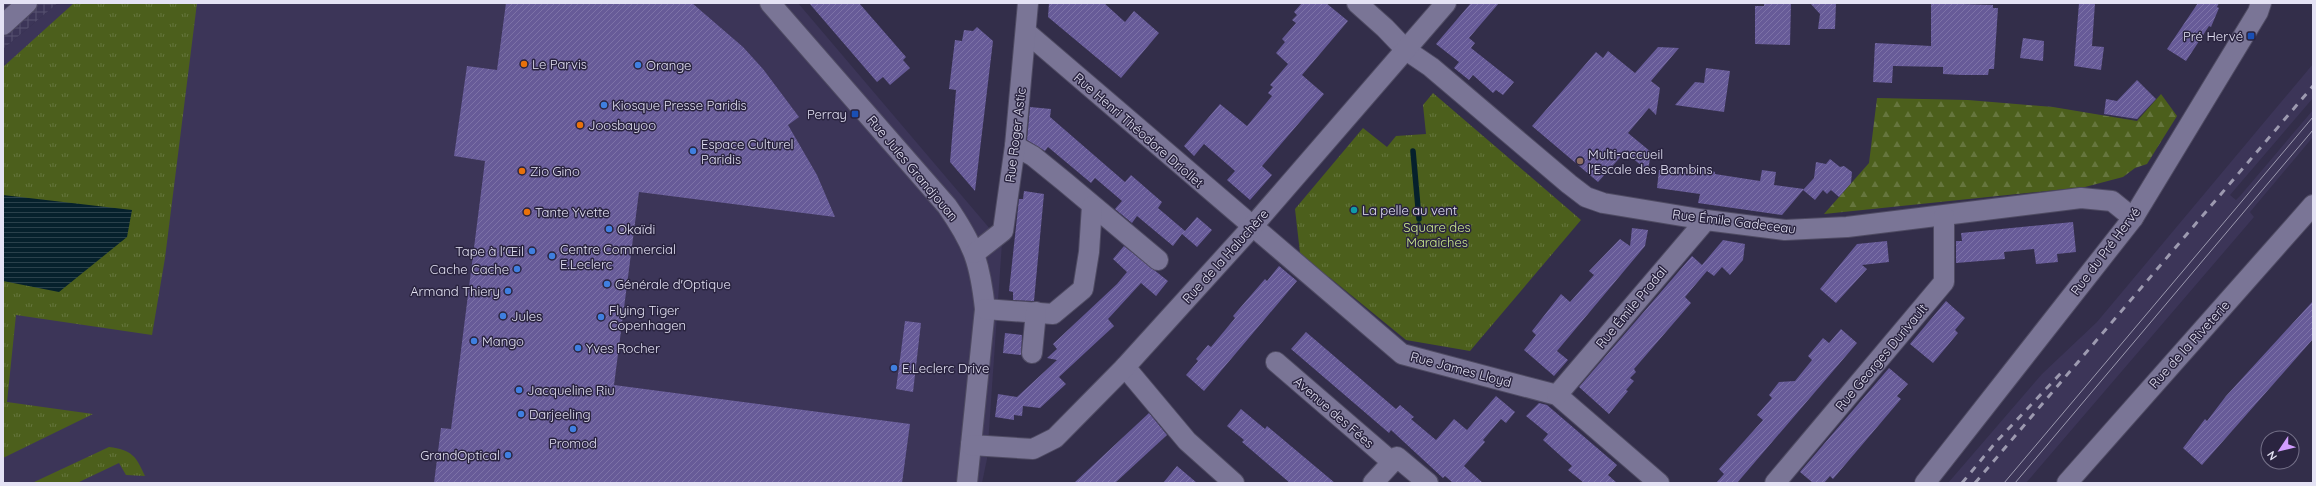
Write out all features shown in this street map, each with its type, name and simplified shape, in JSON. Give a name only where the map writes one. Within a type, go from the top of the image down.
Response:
[{"type":"street","points":[[3,25],[27,3]]},
{"type":"street","name":"Rue Jules Grandjouan","points":[[770,3],[948,206],[963,229],[975,253],[982,281],[985,310],[967,483]]},
{"type":"street","name":"Rue Roger Astic","points":[[975,253],[1003,231],[1015,146],[1028,3]]},
{"type":"street","name":"Rue Émile Gadeceau","points":[[1357,3],[1385,28],[1406,50],[1432,67],[1586,197],[1603,203],[1706,220],[1785,230],[1944,216],[2081,198],[2112,201],[2133,218]]},
{"type":"street","name":"Rue de la Haluchère","points":[[972,445],[1033,448],[1055,438],[1125,366],[1252,227],[1446,3]]},
{"type":"street","name":"Rue du Pré Hervé","points":[[1925,483],[2133,218],[2258,12],[2261,3]]},
{"type":"street","name":"Rue Henri Théodore Driollet","points":[[1026,32],[1252,227]]},
{"type":"street","points":[[1015,146],[1033,156],[1158,260]]},
{"type":"street","points":[[985,310],[1053,314],[1083,289],[1089,252],[1092,206]]},
{"type":"street","name":"Rue de la Riveterie","points":[[2067,483],[2313,206]]},
{"type":"street","name":"Rue Georges Durivault","points":[[1775,483],[1944,282],[1944,216]]},
{"type":"street","name":"Rue Émile Pradal","points":[[1557,395],[1706,220]]},
{"type":"street","name":"Rue James Lloyd","points":[[1252,227],[1402,354],[1557,395],[1659,483]]},
{"type":"street","points":[[1032,353],[1036,312]]},
{"type":"street","name":"Avenue des Fées","points":[[1276,362],[1392,462],[1397,457],[1428,483]]},
{"type":"street","points":[[1125,366],[1187,441],[1234,483]]},
{"type":"street","points":[[1373,483],[1392,462]]},
{"type":"shaded area","points":[[3,3],[58,3],[3,49]]},
{"type":"shaded area","points":[[58,3],[798,3],[1002,243],[987,459],[982,483],[3,483],[3,49]]},
{"type":"shaded area","points":[[2313,64],[2313,98],[2230,195],[2236,200],[2240,196],[2313,110],[2313,137],[2250,212],[2254,217],[2026,483],[1948,483],[2042,374],[2097,322]]},
{"type":"green space","points":[[74,3],[197,3],[165,258],[152,335],[16,315],[7,402],[93,414],[3,458],[3,67]]},
{"type":"green space","name":"Square des Maraîches","points":[[1433,93],[1581,220],[1470,351],[1406,340],[1329,277],[1323,283],[1294,259],[1300,253],[1295,209],[1363,128],[1387,147],[1396,136],[1426,134],[1423,105]]},
{"type":"green space","points":[[2161,94],[2177,116],[2147,164],[2135,168],[2123,177],[2085,187],[1824,214],[1869,163],[1877,98],[1968,100],[2053,107],[2137,121]]},
{"type":"green space","points":[[109,447],[123,450],[132,455],[139,463],[145,476],[126,475],[119,463],[77,483],[32,483]]},
{"type":"water","points":[[3,195],[132,210],[127,237],[59,292],[3,281]]},
{"type":"building","name":"Centre Commercial E.Leclerc","points":[[506,3],[692,3],[743,47],[763,69],[799,117],[788,125],[817,175],[835,217],[639,192],[614,385],[910,424],[902,483],[434,483],[441,428],[451,429],[485,161],[454,156],[467,66],[497,70]]},
{"type":"building","points":[[809,3],[859,3],[906,57],[903,60],[910,68],[890,85],[883,77],[877,82]]},
{"type":"building","points":[[1049,3],[1104,3],[1125,22],[1134,11],[1159,33],[1121,78],[1048,17]]},
{"type":"building","points":[[1302,3],[1326,3],[1348,21],[1302,75],[1324,94],[1262,166],[1272,175],[1250,200],[1227,180],[1235,171],[1204,144],[1194,156],[1184,146],[1220,104],[1247,126],[1272,96],[1268,93],[1273,87],[1270,85],[1288,64],[1276,53],[1285,42],[1282,39],[1296,23],[1292,20],[1297,15],[1294,12]]},
{"type":"building","points":[[1471,3],[1499,3],[1469,38],[1475,43],[1471,48],[1514,82],[1503,95],[1496,90],[1493,93],[1473,75],[1469,80],[1454,68],[1459,62],[1436,44]]},
{"type":"building","points":[[1764,3],[1791,3],[1790,45],[1755,44],[1755,6],[1764,6]]},
{"type":"building","points":[[1810,3],[1836,3],[1835,29],[1818,29],[1820,14]]},
{"type":"building","points":[[1931,3],[1993,5],[1993,8],[1998,8],[1994,69],[1989,69],[1988,75],[1962,75],[1943,74],[1943,67],[1893,66],[1892,83],[1873,82],[1875,43],[1931,46]]},
{"type":"building","points":[[2079,3],[2095,3],[2092,46],[2104,47],[2101,70],[2074,66]]},
{"type":"building","points":[[2198,3],[2219,3],[2217,7],[2219,8],[2211,27],[2209,26],[2186,61],[2167,49]]},
{"type":"building","points":[[977,27],[993,41],[975,191],[950,162],[956,90],[949,89],[955,40],[962,41],[964,30],[973,31]]},
{"type":"building","points":[[2023,38],[2044,41],[2043,61],[2020,58]]},
{"type":"building","points":[[1658,47],[1679,48],[1651,81],[1660,88],[1656,115],[1649,108],[1628,133],[1651,152],[1648,171],[1625,152],[1598,182],[1532,126],[1596,52],[1603,58],[1608,51],[1635,73]]},
{"type":"building","points":[[1706,68],[1730,71],[1724,112],[1675,105],[1695,82],[1704,83]]},
{"type":"building","points":[[2137,80],[2156,99],[2137,119],[2104,114],[2106,99],[2117,101]]},
{"type":"building","points":[[1030,107],[1051,109],[1050,117],[1125,182],[1131,175],[1162,202],[1158,208],[1185,231],[1197,217],[1212,230],[1197,247],[1182,234],[1173,246],[1137,216],[1132,223],[1115,209],[1122,201],[1095,178],[1091,183],[1048,147],[1045,151],[1027,140]]},
{"type":"building","points":[[1830,159],[1840,167],[1844,166],[1852,172],[1851,183],[1839,197],[1831,190],[1827,194],[1823,190],[1815,200],[1803,190],[1814,178],[1816,162],[1826,164]]},
{"type":"building","points":[[1688,165],[1715,172],[1715,174],[1760,181],[1762,170],[1776,172],[1774,185],[1804,189],[1782,215],[1698,203],[1700,194],[1657,188],[1659,170],[1687,173]]},
{"type":"building","points":[[1024,191],[1044,194],[1034,301],[1013,300],[1013,292],[1009,291],[1019,199],[1023,199]]},
{"type":"building","points":[[2073,222],[2076,252],[2057,254],[2058,262],[2036,264],[2034,249],[2004,252],[2005,259],[1956,263],[1956,241],[1962,241],[1961,233]]},
{"type":"building","points":[[1632,228],[1648,230],[1645,246],[1557,351],[1568,360],[1554,376],[1524,350],[1536,335],[1532,331],[1561,294],[1570,302],[1594,275],[1589,271],[1620,239],[1630,246]]},
{"type":"building","points":[[1723,240],[1745,244],[1743,260],[1730,275],[1722,267],[1714,276],[1707,271],[1685,297],[1691,303],[1634,369],[1636,372],[1630,378],[1634,381],[1626,390],[1628,391],[1609,414],[1579,387],[1692,256],[1702,265]]},
{"type":"building","points":[[1887,241],[1889,262],[1862,265],[1867,269],[1836,303],[1820,289],[1857,244]]},
{"type":"building","points":[[1124,246],[1168,281],[1156,296],[1141,283],[1108,319],[1114,326],[1059,377],[1066,384],[1040,408],[1023,406],[1022,416],[1014,415],[1014,420],[995,417],[998,394],[1017,397],[1057,360],[1047,358],[1057,349],[1053,344],[1117,284],[1127,272],[1113,259]]},
{"type":"building","points":[[1279,266],[1297,281],[1204,391],[1186,375],[1198,361],[1196,359],[1208,345],[1211,347],[1235,318],[1233,316],[1265,279],[1267,281]]},
{"type":"building","points":[[1946,301],[1965,318],[1955,330],[1958,333],[1933,363],[1910,344]]},
{"type":"building","points":[[2313,301],[2313,339],[2202,465],[2183,448],[2205,419],[2207,421],[2226,396]]},
{"type":"building","points":[[905,321],[921,323],[913,392],[896,389]]},
{"type":"building","points":[[1841,329],[1857,343],[1737,483],[1716,483],[1724,474],[1719,469],[1763,420],[1757,415],[1772,398],[1769,395],[1779,382],[1795,381],[1812,360],[1808,356],[1823,338],[1829,343]]},
{"type":"building","points":[[1306,332],[1396,409],[1400,405],[1414,417],[1411,419],[1436,440],[1454,419],[1467,430],[1496,396],[1515,412],[1506,423],[1501,419],[1483,440],[1485,442],[1464,466],[1483,483],[1453,483],[1445,476],[1443,478],[1391,430],[1389,433],[1291,349]]},
{"type":"building","points":[[1005,333],[1022,335],[1021,355],[1003,353]]},
{"type":"building","points":[[1889,368],[1908,384],[1897,396],[1901,399],[1833,479],[1830,476],[1824,483],[1813,483],[1800,472]]},
{"type":"building","points":[[1539,403],[1547,405],[1617,465],[1608,475],[1617,483],[1584,483],[1568,470],[1572,466],[1543,440],[1548,434],[1526,416]]},
{"type":"building","points":[[1241,409],[1265,429],[1267,426],[1335,483],[1290,483],[1242,442],[1244,440],[1227,426]]},
{"type":"building","points":[[1149,413],[1167,435],[1115,483],[1074,483]]},
{"type":"building","points":[[1177,466],[1197,483],[1163,483]]},
{"type":"waterway","points":[[1413,151],[1419,219]]},
{"type":"waterway","points":[[1419,225],[1420,229]]},
{"type":"tram line","points":[[2004,483],[2313,117]]},
{"type":"tram line","points":[[2015,483],[2313,130]]},
{"type":"railway","points":[[1975,483],[2313,86]]},
{"type":"railway","points":[[1962,483],[1996,442],[2061,373]]},
{"type":"place","name":"Pré Hervé","points":[[2251,36]]},
{"type":"place","name":"Le Parvis","points":[[524,64]]},
{"type":"place","name":"Orange","points":[[638,65]]},
{"type":"place","name":"Kiosque Presse Paridis","points":[[604,105]]},
{"type":"place","name":"Perray","points":[[855,114]]},
{"type":"place","name":"Joosbayoo","points":[[580,125]]},
{"type":"place","name":"Espace Culturel Paridis","points":[[693,151]]},
{"type":"place","name":"Multi-accueil l'Escale des Bambins","points":[[1580,161]]},
{"type":"place","name":"Zio Gino","points":[[522,171]]},
{"type":"place","name":"La pelle au vent","points":[[1354,210]]},
{"type":"place","name":"Tante Yvette","points":[[527,212]]},
{"type":"place","name":"Okaïdi","points":[[609,229]]},
{"type":"place","name":"Tape à l'Œil","points":[[532,251]]},
{"type":"place","name":"Centre Commercial E.Leclerc","points":[[552,256]]},
{"type":"place","name":"Cache Cache","points":[[517,269]]},
{"type":"place","name":"Générale d'Optique","points":[[607,284]]},
{"type":"place","name":"Armand Thiery","points":[[508,291]]},
{"type":"place","name":"Jules","points":[[503,316]]},
{"type":"place","name":"Flying Tiger Copenhagen","points":[[601,317]]},
{"type":"place","name":"Mango","points":[[474,341]]},
{"type":"place","name":"Yves Rocher","points":[[578,348]]},
{"type":"place","name":"E.Leclerc Drive","points":[[894,368]]},
{"type":"place","name":"Jacqueline Riu","points":[[519,390]]},
{"type":"place","name":"Darjeeling","points":[[521,414]]},
{"type":"place","name":"Promod","points":[[573,429]]},
{"type":"place","name":"GrandOptical","points":[[508,455]]}]
